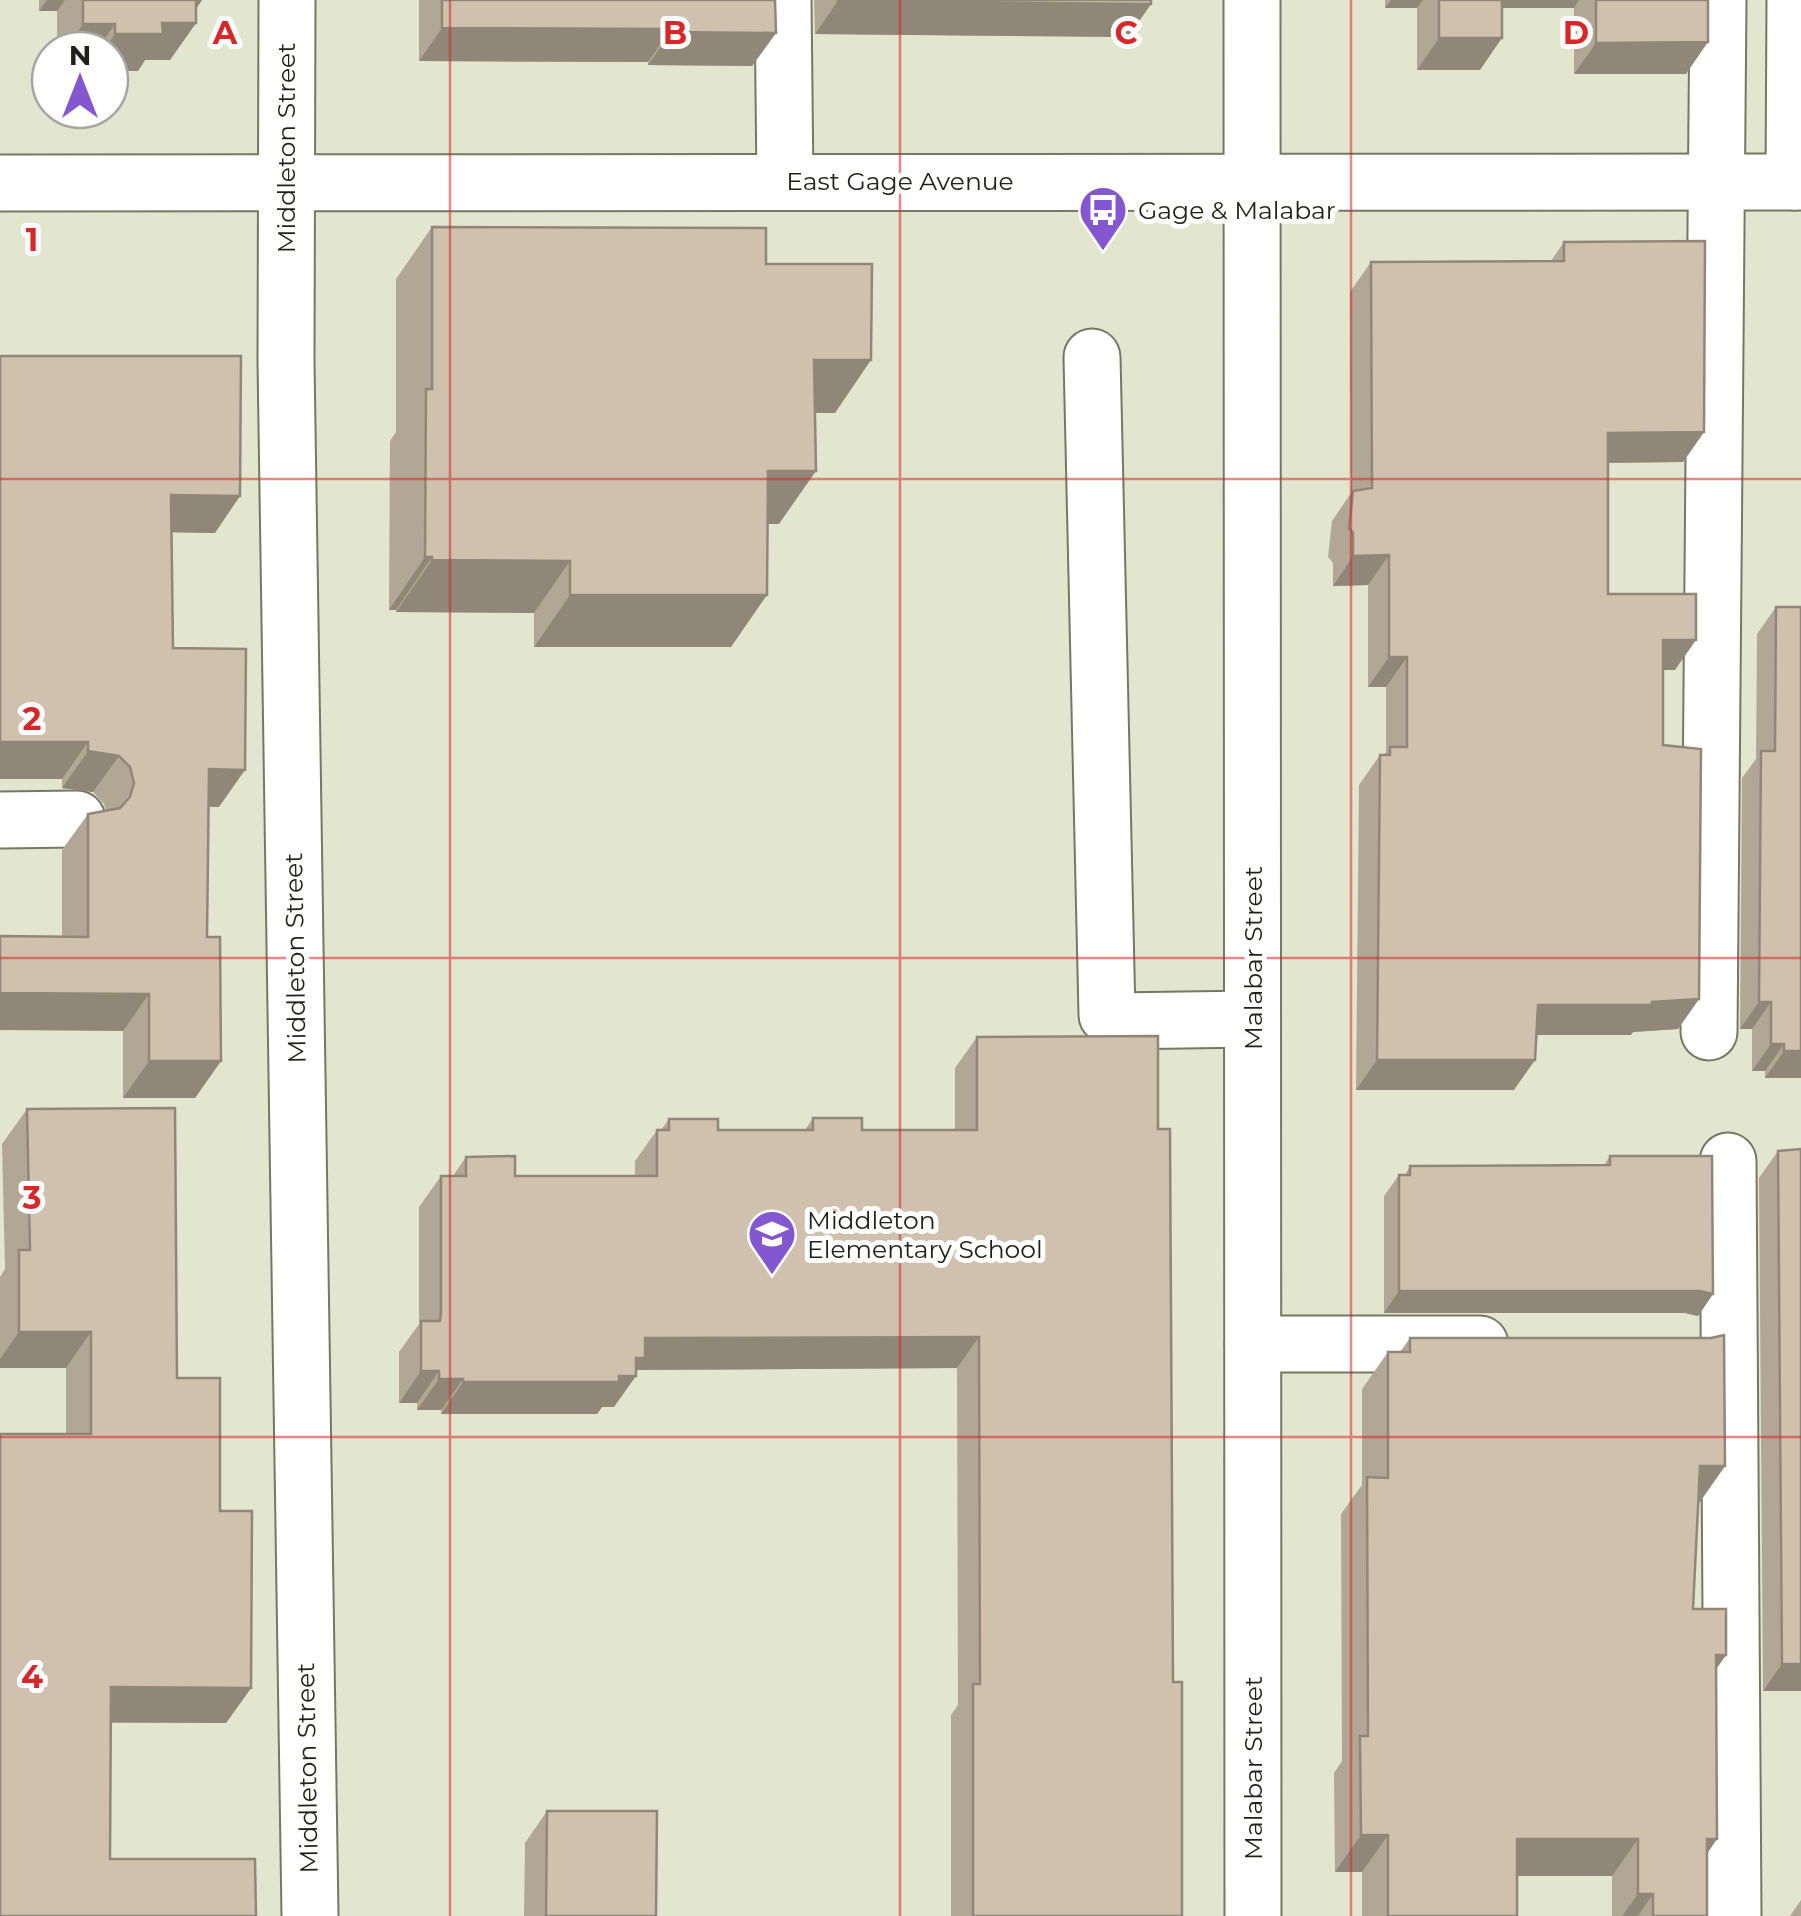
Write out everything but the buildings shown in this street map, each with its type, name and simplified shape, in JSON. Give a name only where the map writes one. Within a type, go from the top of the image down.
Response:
[{"type":"street","name":"Middleton Street","points":[[287,0],[286,362],[310,1916]]},
{"type":"street","points":[[783,0],[785,182]]},
{"type":"street","name":"Malabar Street","points":[[1252,0],[1253,1916]]},
{"type":"street","points":[[1709,1032],[1718,0]]},
{"type":"street","points":[[1794,0],[1797,182]]},
{"type":"street","name":"East Gage Avenue","points":[[0,183],[1797,182]]},
{"type":"street","points":[[1092,357],[1106,1015],[1115,1021],[1252,1020]]},
{"type":"street","points":[[229,362],[286,362]]},
{"type":"street","points":[[0,820],[77,819]]},
{"type":"street","points":[[1728,1162],[1732,1916]]},
{"type":"street","points":[[1253,1344],[1528,1344]]},
{"type":"place","name":"Gage & Malabar","points":[[1103,252]]},
{"type":"place","name":"Middleton Elementary School","points":[[772,1276]]}]
